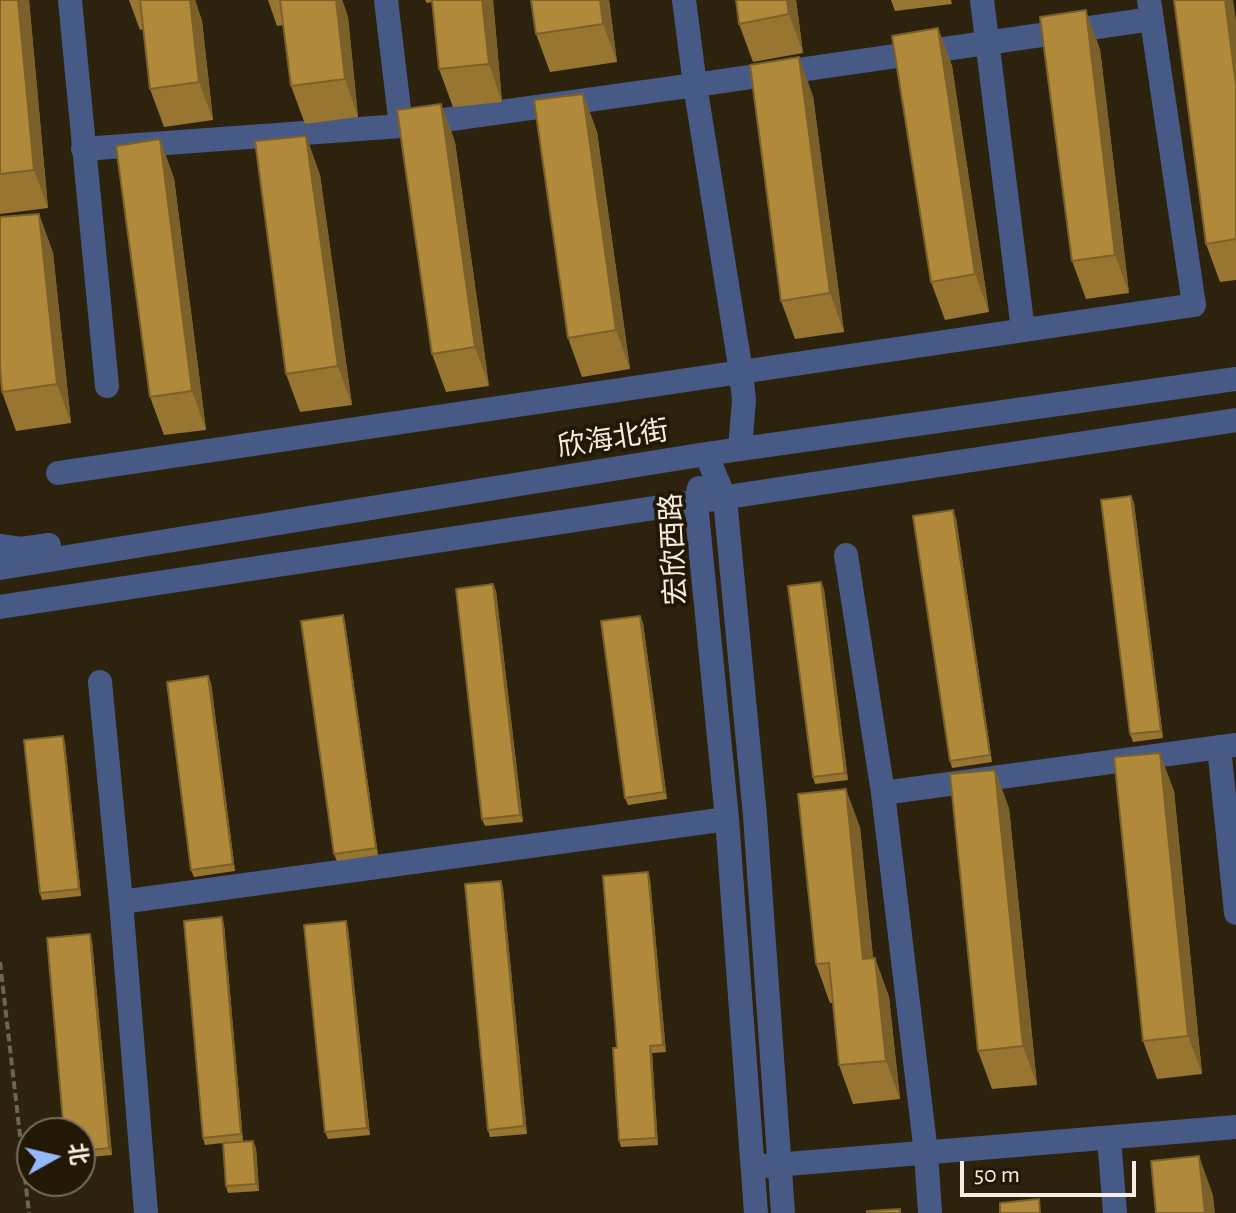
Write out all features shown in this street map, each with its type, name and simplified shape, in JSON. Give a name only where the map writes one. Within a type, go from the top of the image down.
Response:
[{"type":"street","points":[[70,0],[107,386]]},
{"type":"street","points":[[386,0],[401,126]]},
{"type":"street","points":[[684,0],[741,372],[744,400],[740,449]]},
{"type":"street","points":[[982,0],[1023,330]]},
{"type":"street","points":[[58,473],[1194,305],[1150,9],[988,42],[401,126],[83,149]]},
{"type":"street","name":"欣海北街","points":[[0,568],[706,454],[1236,379]]},
{"type":"street","points":[[0,607],[1236,420]]},
{"type":"street","name":"宏欣西路","points":[[706,454],[725,499],[755,816],[783,1213]]},
{"type":"street","name":"宏欣西路","points":[[706,454],[696,503],[727,819],[756,1213]]},
{"type":"street","points":[[0,546],[21,549],[144,530],[226,531]]},
{"type":"street","points":[[846,555],[883,793],[926,1153],[930,1213]]},
{"type":"street","points":[[0,615],[64,598]]},
{"type":"street","points":[[100,682],[146,1213]]},
{"type":"street","points":[[883,793],[1228,746],[1236,913]]},
{"type":"street","points":[[121,902],[727,819]]},
{"type":"street","points":[[753,1167],[1236,1127]]},
{"type":"street","points":[[1109,1138],[1115,1213]]},
{"type":"path","points":[[0,962],[29,1213]]},
{"type":"building","points":[[0,0],[18,0],[34,170],[0,174]]},
{"type":"building","points":[[140,0],[190,0],[199,82],[150,89]]},
{"type":"building","points":[[280,0],[336,0],[345,79],[291,86]]},
{"type":"building","points":[[432,0],[482,0],[489,64],[439,69]]},
{"type":"building","points":[[531,0],[600,0],[603,24],[536,34]]},
{"type":"building","points":[[736,0],[787,0],[789,14],[739,24]]},
{"type":"building","points":[[1174,0],[1225,0],[1236,85],[1236,239],[1206,244]]},
{"type":"building","points":[[1086,10],[1115,255],[1072,261],[1040,17]]},
{"type":"building","points":[[938,28],[975,274],[931,282],[892,36]]},
{"type":"building","points":[[799,57],[830,293],[781,301],[750,65]]},
{"type":"building","points":[[583,94],[616,330],[568,338],[534,100]]},
{"type":"building","points":[[441,104],[475,347],[432,354],[397,110]]},
{"type":"building","points":[[306,136],[338,366],[286,374],[255,141]]},
{"type":"building","points":[[160,139],[192,391],[150,397],[116,146]]},
{"type":"building","points":[[39,214],[57,384],[2,392],[0,217]]},
{"type":"building","points":[[1131,496],[1161,731],[1130,734],[1101,500]]},
{"type":"building","points":[[953,510],[990,755],[950,761],[913,516]]},
{"type":"building","points":[[821,582],[845,773],[813,777],[788,586]]},
{"type":"building","points":[[493,584],[520,815],[482,819],[456,589]]},
{"type":"building","points":[[343,615],[376,848],[334,854],[301,621]]},
{"type":"building","points":[[640,616],[664,792],[625,798],[601,621]]},
{"type":"building","points":[[208,676],[233,864],[191,870],[167,682]]},
{"type":"building","points":[[63,736],[79,889],[40,893],[24,740]]},
{"type":"building","points":[[1160,753],[1188,1036],[1143,1041],[1114,757]]},
{"type":"building","points":[[995,770],[1023,1046],[978,1051],[950,774]]},
{"type":"building","points":[[846,789],[863,959],[875,958],[886,1061],[839,1065],[829,963],[816,964],[798,794]]},
{"type":"building","points":[[648,872],[663,1045],[650,1046],[656,1138],[619,1140],[613,1048],[617,1048],[603,876]]},
{"type":"building","points":[[501,881],[524,1126],[488,1130],[465,884]]},
{"type":"building","points":[[222,917],[241,1134],[203,1138],[184,921]]},
{"type":"building","points":[[346,921],[367,1128],[325,1132],[304,925]]},
{"type":"building","points":[[90,934],[109,1148],[96,1149],[96,1117],[63,1117],[47,938]]},
{"type":"building","points":[[253,1141],[256,1184],[226,1186],[223,1143]]},
{"type":"building","points":[[1199,1156],[1205,1213],[1156,1213],[1151,1161]]},
{"type":"building","points":[[1039,1199],[1040,1213],[1000,1213],[1000,1203]]},
{"type":"building","points":[[900,1209],[900,1213],[867,1213],[867,1211]]}]
